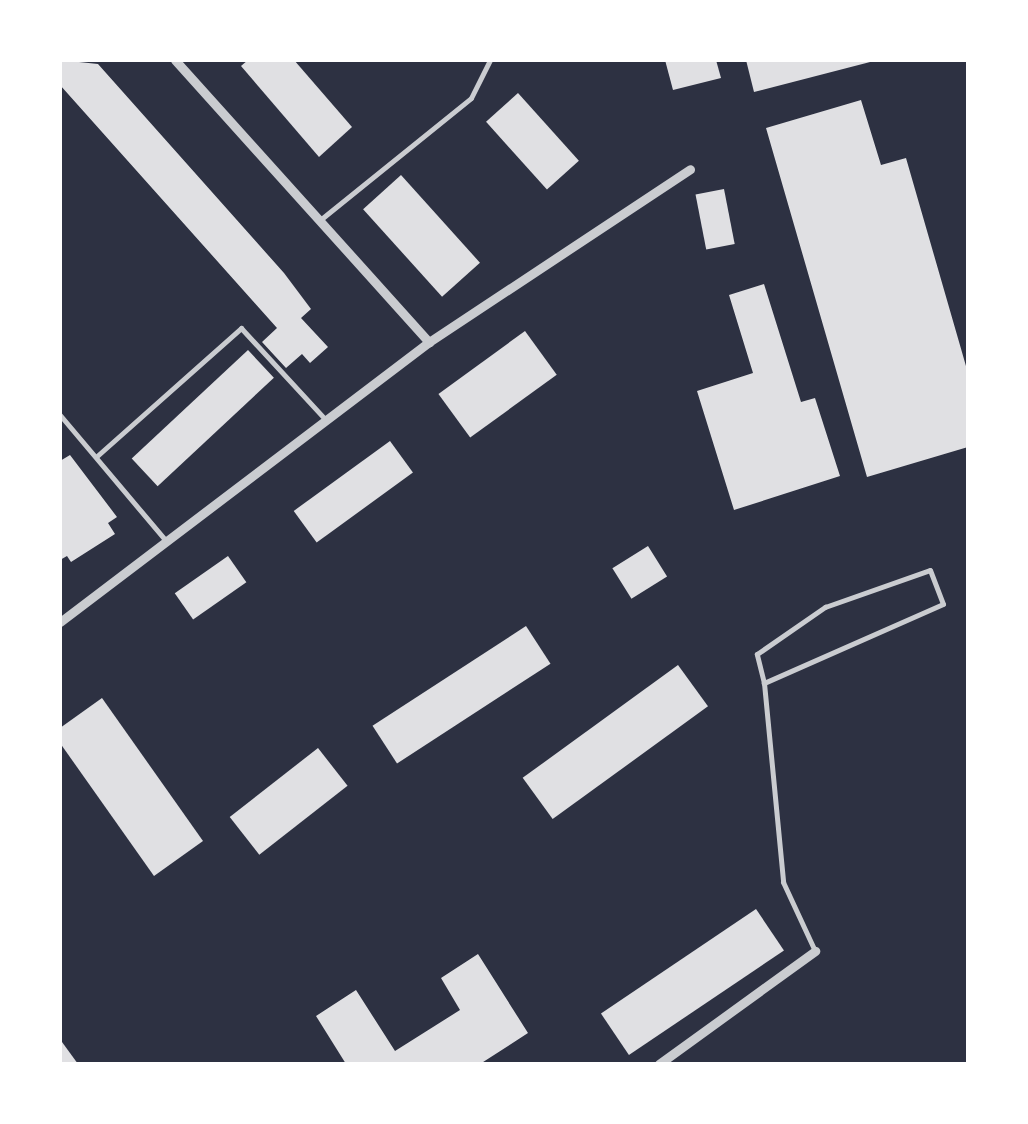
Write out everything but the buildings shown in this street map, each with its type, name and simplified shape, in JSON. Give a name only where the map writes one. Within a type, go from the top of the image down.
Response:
[{"type":"street","points":[[175,60],[429,342]]},
{"type":"street","points":[[60,622],[429,342],[690,169]]},
{"type":"street","points":[[659,1064],[815,950]]},
{"type":"lane","points":[[319,220],[471,98],[490,60]]},
{"type":"lane","points":[[97,456],[241,328],[326,420]]},
{"type":"lane","points":[[60,415],[166,541]]},
{"type":"lane","points":[[764,683],[943,604],[930,570],[825,607],[757,654],[764,683],[783,882],[815,950]]}]
